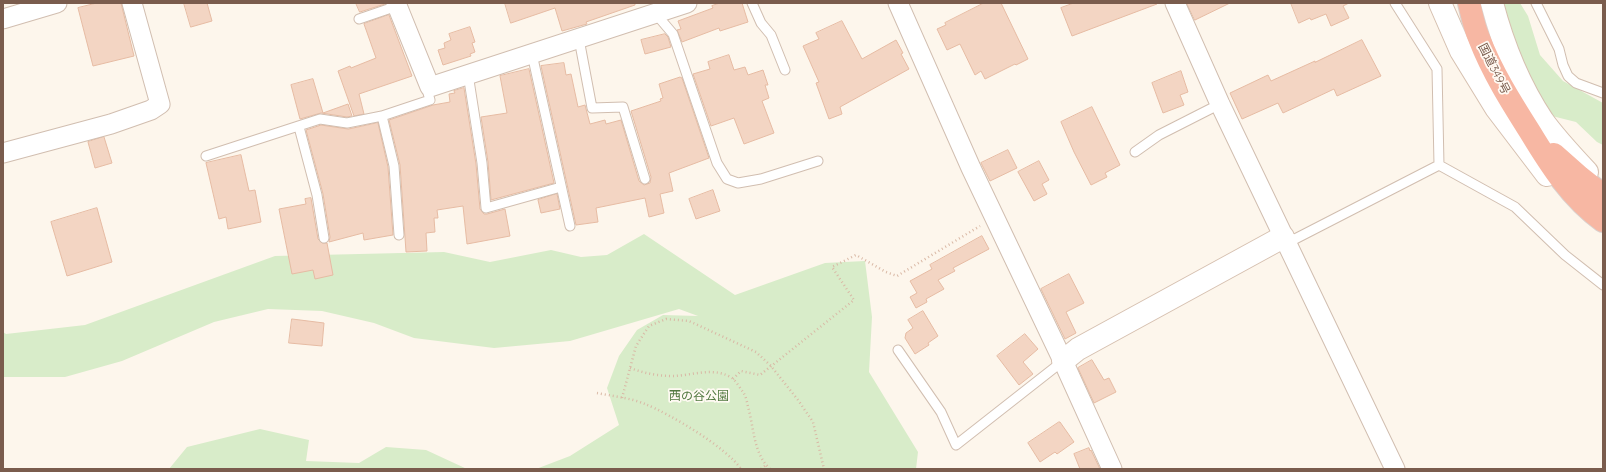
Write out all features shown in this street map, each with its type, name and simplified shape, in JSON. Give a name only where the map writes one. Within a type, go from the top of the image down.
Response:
[{"type":"highway","name":"国道349号","points":[[1469,3],[1478,37],[1492,69],[1515,110],[1568,189],[1601,220]]},
{"type":"highway","name":"国道349号","points":[[1528,130],[1580,177],[1603,195]]},
{"type":"street","points":[[3,19],[57,3]]},
{"type":"street","points":[[3,153],[111,124],[151,110],[160,104],[132,3]]},
{"type":"street","points":[[397,4],[430,87],[688,3]]},
{"type":"street","points":[[898,3],[971,168],[1064,361],[1112,469]]},
{"type":"street","points":[[1175,3],[1220,104],[1283,237],[1396,469]]},
{"type":"street","points":[[1440,3],[1461,51],[1496,108],[1548,177],[1576,203],[1601,220]]},
{"type":"street","points":[[1492,3],[1498,27],[1510,60],[1525,92],[1544,122],[1567,151],[1587,173],[1603,187]]},
{"type":"street","points":[[1064,361],[1078,349],[1283,237]]},
{"type":"lane","points":[[752,3],[761,24],[771,34],[785,70]]},
{"type":"lane","points":[[1395,3],[1437,69],[1439,165]]},
{"type":"lane","points":[[1536,3],[1559,49],[1563,65],[1568,76],[1576,83],[1603,93]]},
{"type":"lane","points":[[359,19],[397,4]]},
{"type":"lane","points":[[656,14],[673,34],[717,163],[727,179],[738,183],[761,179],[818,161]]},
{"type":"lane","points":[[579,39],[592,108],[623,106],[645,179]]},
{"type":"lane","points":[[532,54],[570,226]]},
{"type":"lane","points":[[468,74],[482,163],[486,208],[561,188]]},
{"type":"lane","points":[[206,156],[320,119],[347,123],[382,116],[430,100],[428,92],[430,87]]},
{"type":"lane","points":[[1135,152],[1159,135],[1220,104]]},
{"type":"lane","points":[[382,116],[394,166],[400,234]]},
{"type":"lane","points":[[299,127],[317,195],[324,238]]},
{"type":"lane","points":[[1283,237],[1295,239],[1439,165]]},
{"type":"lane","points":[[1439,165],[1515,207],[1565,255],[1603,285]]},
{"type":"lane","points":[[898,350],[941,412],[956,445],[1064,361]]},
{"type":"path","points":[[733,379],[741,371],[760,375],[854,300],[832,267],[856,255],[886,272],[897,276],[995,217]]},
{"type":"path","points":[[622,398],[636,346],[649,326],[666,318],[689,321],[756,352],[771,366],[813,422],[824,469]]},
{"type":"path","points":[[630,368],[645,373],[672,376],[705,372],[725,375],[733,379],[745,394],[750,414],[753,437],[766,465],[770,469]]},
{"type":"path","points":[[597,393],[644,403],[679,422],[717,446],[742,469]]},
{"type":"path","points":[[761,469],[766,465]]},
{"type":"green space","points":[[1502,3],[1520,3],[1528,16],[1540,55],[1563,81],[1603,103],[1603,145],[1597,142],[1576,122],[1552,116],[1527,77]]},
{"type":"green space","name":"西の谷公園","points":[[644,234],[735,295],[825,263],[865,261],[872,317],[869,372],[918,452],[916,469],[536,469],[570,456],[619,425],[607,388],[619,356],[637,330],[663,315],[698,316],[679,309],[570,341],[494,348],[414,338],[374,323],[322,311],[268,309],[214,322],[122,361],[65,377],[3,377],[3,332],[6,334],[85,325],[275,256],[444,252],[490,262],[551,250],[581,257],[607,255]]},
{"type":"green space","points":[[260,429],[309,440],[306,461],[359,463],[386,447],[426,450],[467,469],[169,469],[187,447]]},
{"type":"building","points":[[97,3],[121,3],[134,56],[93,66],[78,8]]},
{"type":"building","points":[[184,3],[207,3],[212,21],[191,27]]},
{"type":"building","points":[[356,3],[385,3],[385,4],[360,12]]},
{"type":"building","points":[[505,3],[635,3],[635,5],[586,22],[587,24],[562,31],[555,8],[511,23]]},
{"type":"building","points":[[720,3],[742,3],[748,22],[720,31],[719,28],[682,42],[677,30],[681,29],[678,21],[713,8],[712,6]]},
{"type":"building","points":[[984,3],[1001,3],[1028,59],[985,79],[981,71],[975,75],[960,44],[947,50],[937,29],[946,25],[945,23]]},
{"type":"building","points":[[1074,3],[1157,4],[1072,36],[1061,8]]},
{"type":"building","points":[[1187,3],[1230,3],[1195,20]]},
{"type":"building","points":[[1291,3],[1349,3],[1343,6],[1349,18],[1331,26],[1326,14],[1311,20],[1310,18],[1299,23]]},
{"type":"building","points":[[389,15],[412,76],[359,94],[364,114],[354,116],[338,71],[350,66],[351,68],[376,58],[364,24]]},
{"type":"building","points":[[842,21],[862,59],[896,40],[909,69],[840,107],[842,114],[829,119],[816,83],[819,82],[803,46],[819,39],[816,33]]},
{"type":"building","points":[[470,27],[475,42],[472,43],[475,52],[470,54],[471,56],[443,65],[438,50],[445,48],[444,43],[451,40],[449,34]]},
{"type":"building","points":[[665,34],[668,37],[671,47],[645,54],[641,40]]},
{"type":"building","points":[[1362,40],[1381,76],[1337,96],[1334,89],[1283,113],[1278,103],[1242,119],[1230,93],[1268,75],[1271,81]]},
{"type":"building","points":[[729,55],[734,70],[745,67],[748,75],[763,70],[768,85],[765,85],[769,98],[762,101],[774,133],[744,144],[734,118],[711,126],[693,74],[710,69],[708,62]]},
{"type":"building","points":[[564,63],[566,75],[571,74],[578,107],[585,105],[590,124],[605,120],[606,124],[621,120],[639,181],[644,185],[650,183],[651,177],[631,111],[661,101],[660,99],[663,98],[659,84],[680,77],[682,78],[709,158],[669,173],[673,191],[660,194],[664,213],[649,217],[645,198],[596,208],[598,222],[576,225],[541,66]]},
{"type":"building","points":[[529,69],[554,183],[491,200],[488,162],[481,117],[507,113],[500,76]]},
{"type":"building","points":[[1181,71],[1188,92],[1180,95],[1184,105],[1163,113],[1152,83]]},
{"type":"building","points":[[313,79],[323,113],[348,104],[352,116],[347,117],[321,113],[300,119],[291,85]]},
{"type":"building","points":[[464,88],[476,164],[480,209],[484,214],[487,214],[505,209],[510,236],[467,244],[463,206],[437,210],[438,218],[434,218],[435,232],[426,233],[427,251],[406,252],[400,165],[389,120],[433,105],[450,102],[449,94],[455,93],[454,91]]},
{"type":"building","points":[[1092,107],[1120,165],[1105,173],[1107,177],[1091,185],[1061,122]]},
{"type":"building","points":[[378,123],[388,167],[393,235],[364,240],[363,233],[329,242],[330,237],[323,194],[306,130],[321,125],[348,129]]},
{"type":"building","points":[[104,137],[112,163],[95,168],[88,142]]},
{"type":"building","points":[[1008,150],[1017,168],[990,181],[981,163]]},
{"type":"building","points":[[241,155],[249,191],[255,190],[261,222],[228,229],[226,217],[219,219],[206,163]]},
{"type":"building","points":[[1039,161],[1049,180],[1042,184],[1047,194],[1034,201],[1018,172]]},
{"type":"building","points":[[713,190],[720,211],[696,219],[689,199]]},
{"type":"building","points":[[557,194],[560,209],[541,213],[538,200]]},
{"type":"building","points":[[311,198],[318,239],[322,243],[327,243],[333,275],[315,279],[313,270],[292,274],[279,209],[306,204],[305,199]]},
{"type":"building","points":[[97,208],[112,262],[67,276],[51,222]]},
{"type":"building","points":[[982,236],[989,249],[953,268],[955,271],[938,280],[944,289],[926,299],[927,302],[916,308],[910,297],[917,293],[910,281],[932,269],[930,265]]},
{"type":"building","points":[[1069,274],[1084,303],[1066,312],[1076,333],[1065,339],[1041,289]]},
{"type":"building","points":[[923,311],[938,336],[928,343],[929,345],[915,354],[905,338],[906,333],[913,328],[908,320]]},
{"type":"building","points":[[292,319],[324,323],[322,346],[289,343]]},
{"type":"building","points":[[1025,334],[1038,349],[1023,362],[1033,374],[1019,385],[997,356]]},
{"type":"building","points":[[1092,360],[1104,380],[1109,378],[1116,392],[1094,403],[1078,368]]},
{"type":"building","points":[[1059,422],[1074,442],[1057,454],[1055,452],[1040,462],[1028,443]]},
{"type":"building","points":[[1089,448],[1100,469],[1080,469],[1074,454]]}]
